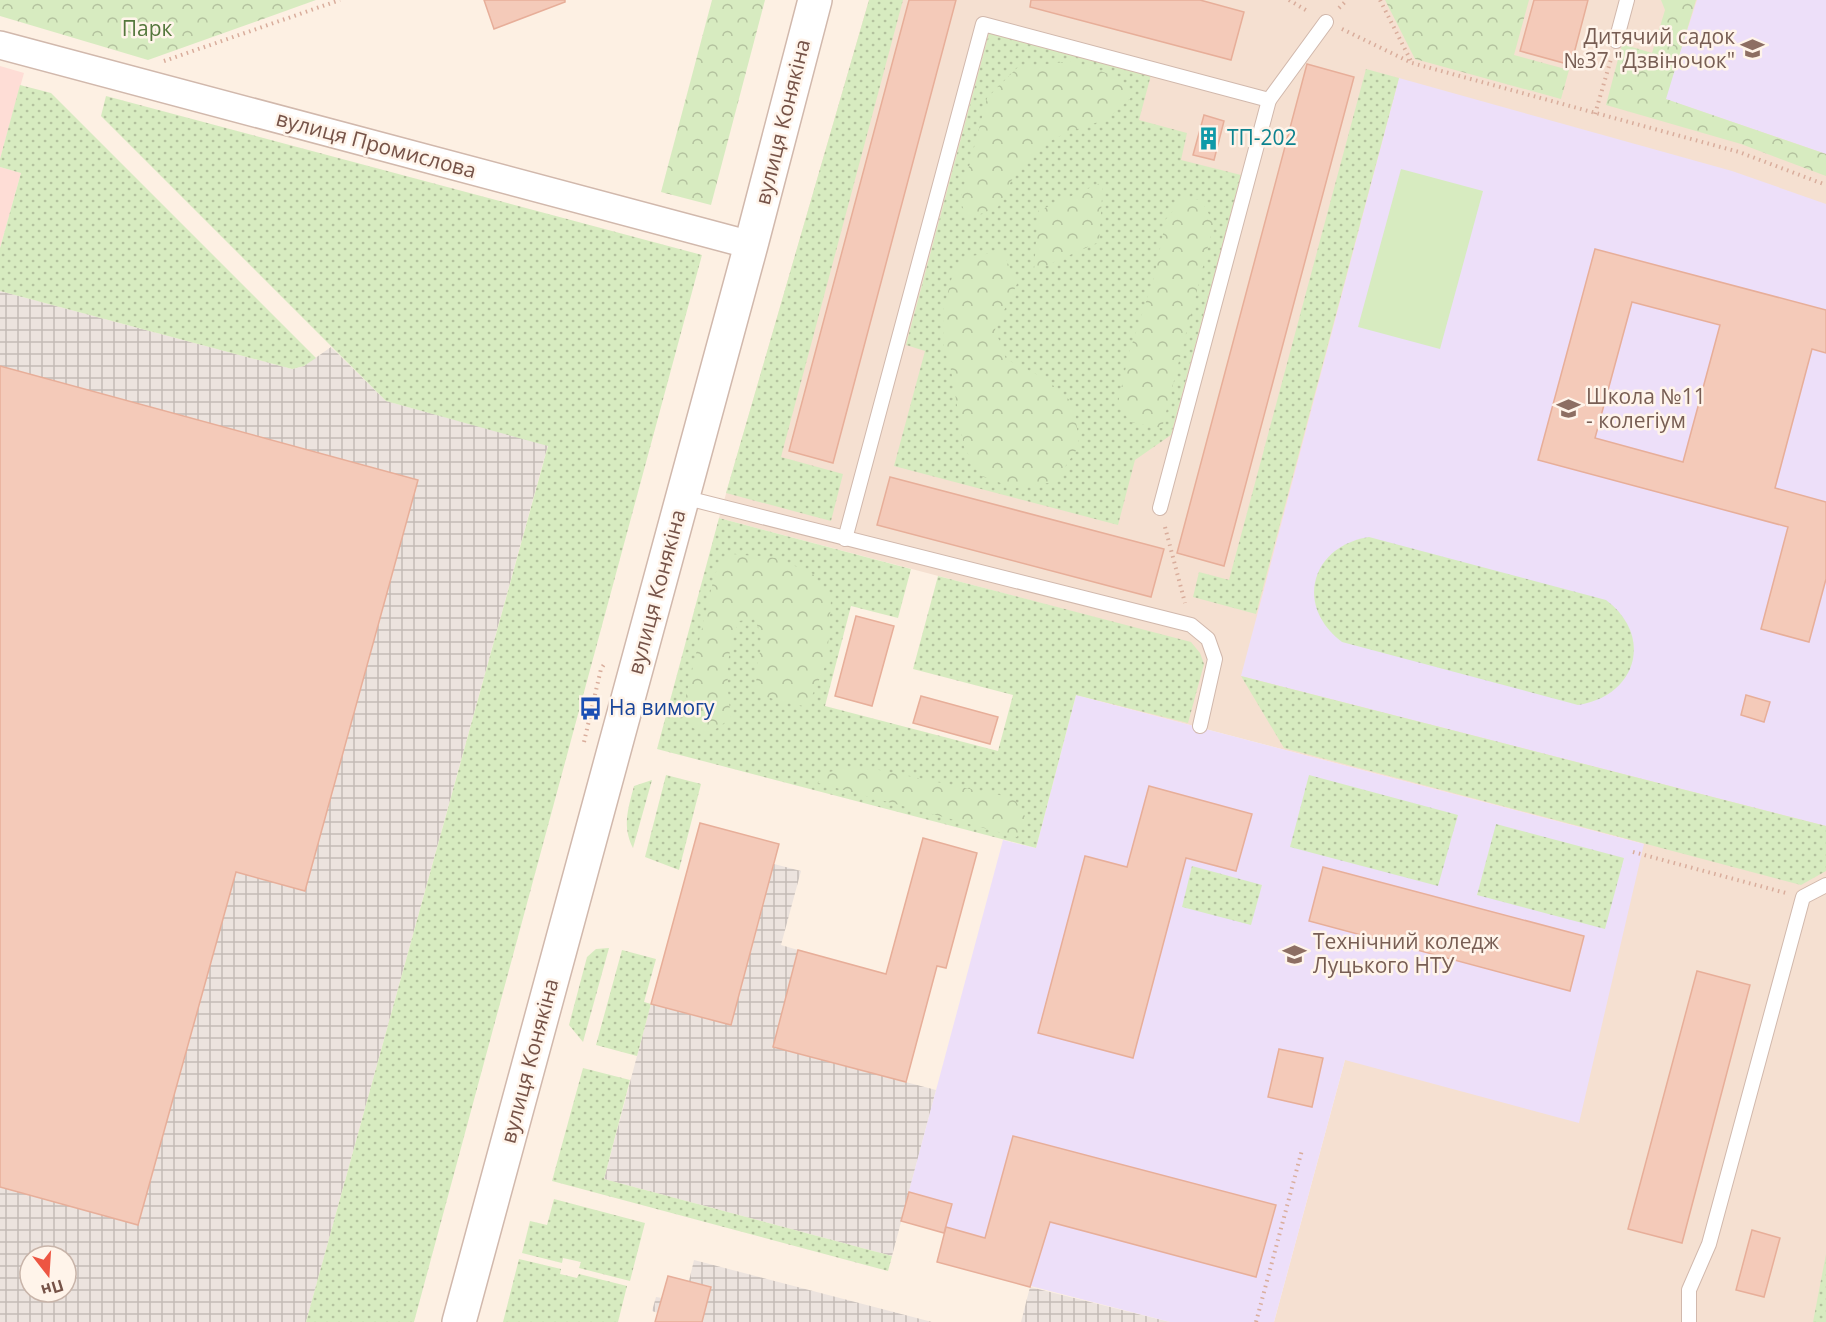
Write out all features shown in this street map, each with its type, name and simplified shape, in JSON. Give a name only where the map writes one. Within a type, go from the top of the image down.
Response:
[{"type":"street","name":"вулиця Конякіна","points":[[459,1322],[751,245],[815,0]]},
{"type":"street","name":"вулиця Промислова","points":[[0,45],[751,245]]},
{"type":"lane","points":[[1616,41],[1627,0]]},
{"type":"lane","points":[[1160,508],[1269,100],[1326,22]]},
{"type":"lane","points":[[845,539],[982,24],[1269,100]]},
{"type":"lane","points":[[683,497],[1191,625],[1208,639],[1215,659],[1200,726]]},
{"type":"lane","points":[[1689,1322],[1689,1290],[1709,1244],[1803,897],[1826,885]]},
{"type":"path","points":[[162,62],[340,0]]},
{"type":"path","points":[[1289,0],[1326,22],[1412,63],[1739,152],[1826,185]]},
{"type":"path","points":[[1380,0],[1412,63]]},
{"type":"path","points":[[1595,114],[1616,41]]},
{"type":"path","points":[[1160,508],[1191,625]]},
{"type":"path","points":[[1633,852],[1803,897]]},
{"type":"path","points":[[1256,1322],[1302,1150]]},
{"type":"shaded area","points":[[869,0],[1826,0],[1826,1322],[1274,1322],[1345,1060],[1644,844],[1076,695],[1097,618],[719,518]]},
{"type":"shaded area","name":"Дитячий садок №37 \"Дзвіночок\"","points":[[1697,0],[1826,0],[1826,154],[1665,99]]},
{"type":"shaded area","points":[[0,66],[24,73],[0,159]]},
{"type":"shaded area","name":"Школа №11 - колегіум","points":[[1399,78],[1732,171],[1826,204],[1826,826],[1241,676]]},
{"type":"shaded area","points":[[0,167],[21,173],[0,248]]},
{"type":"shaded area","points":[[0,291],[292,369],[304,366],[331,347],[386,401],[548,445],[306,1322],[0,1322]]},
{"type":"shaded area","name":"Технічний коледж Луцького НТУ","points":[[1076,695],[1644,844],[1579,1123],[1345,1060],[1274,1322],[1170,1322],[937,1262],[944,1233],[901,1221],[1003,840],[1036,848]]},
{"type":"shaded area","points":[[774,864],[801,871],[781,945],[798,950],[773,1047],[936,1090],[892,1256],[604,1179],[651,1004],[731,1025]]},
{"type":"shaded area","points":[[694,1260],[932,1322],[655,1322],[658,1313],[652,1311],[656,1297],[662,1298],[668,1276],[689,1281]]},
{"type":"shaded area","points":[[1030,1287],[1170,1322],[1021,1322]]},
{"type":"green space","name":"Парк","points":[[0,0],[316,0],[148,60],[0,16]]},
{"type":"green space","points":[[712,0],[765,0],[711,205],[661,192]]},
{"type":"green space","points":[[869,0],[903,0],[781,457],[843,474],[831,521],[726,493]]},
{"type":"green space","points":[[1385,0],[1529,0],[1514,55],[1569,70],[1561,99],[1415,59]]},
{"type":"green space","points":[[1661,0],[1696,0],[1666,99],[1826,154],[1826,176],[1741,144],[1606,105],[1622,44],[1652,53],[1665,10]]},
{"type":"green space","points":[[989,33],[1151,75],[1139,120],[1187,133],[1181,160],[1241,175],[1171,435],[1135,460],[1118,525],[894,466],[925,351],[906,345]]},
{"type":"green space","points":[[1072,61],[1120,78],[1133,96],[1107,119],[1066,133],[1040,146],[1017,170],[998,207],[968,219],[960,201],[987,98],[1017,68]]},
{"type":"green space","points":[[1366,69],[1399,78],[1256,614],[1193,597],[1199,572],[1229,580]]},
{"type":"green space","points":[[20,85],[51,93],[316,358],[304,366],[292,369],[0,291],[0,248],[21,173],[0,167],[0,159]]},
{"type":"green space","points":[[106,96],[702,255],[414,1322],[306,1322],[548,446],[386,401],[101,116]]},
{"type":"green space","points":[[1401,169],[1483,191],[1440,349],[1358,327]]},
{"type":"green space","points":[[1103,182],[1099,242],[1034,271],[1038,211]]},
{"type":"green space","points":[[1183,199],[1201,200],[1214,223],[1162,428],[1130,422],[1118,403],[1129,353],[1154,278],[1166,219]]},
{"type":"green space","points":[[1003,252],[1017,284],[995,329],[1006,359],[1046,379],[1074,404],[1079,446],[1055,482],[1015,488],[981,476],[964,447],[951,370],[944,348],[943,311],[953,273],[970,256]]},
{"type":"green space","points":[[719,518],[911,569],[898,618],[851,606],[825,706],[998,751],[1013,695],[913,669],[938,576],[1191,642],[1200,653],[1204,664],[1188,723],[1076,695],[1036,848],[657,749]]},
{"type":"green space","points":[[1369,537],[1606,600],[1621,614],[1630,630],[1634,647],[1632,663],[1625,677],[1614,690],[1598,699],[1578,705],[1342,642],[1327,628],[1318,612],[1314,595],[1316,579],[1322,565],[1334,552],[1349,543]]},
{"type":"green space","points":[[732,554],[777,558],[813,574],[831,600],[827,662],[807,707],[766,697],[757,691],[756,672],[763,637],[754,619],[739,621],[731,646],[728,669],[731,718],[709,734],[693,728],[683,709],[715,573]]},
{"type":"green space","points":[[1241,676],[1826,826],[1826,871],[1801,885],[1284,748]]},
{"type":"green space","points":[[847,768],[879,770],[1014,798],[1026,818],[1017,837],[818,783],[825,773]]},
{"type":"green space","points":[[666,775],[701,784],[679,870],[645,857]]},
{"type":"green space","points":[[1309,775],[1458,815],[1438,886],[1290,847]]},
{"type":"green space","points":[[652,780],[633,848],[627,825],[634,786]]},
{"type":"green space","points":[[1496,824],[1624,858],[1605,929],[1477,895]]},
{"type":"green space","points":[[1192,866],[1262,885],[1251,925],[1182,907]]},
{"type":"green space","points":[[609,948],[583,1042],[569,1025],[587,957],[596,949]]},
{"type":"green space","points":[[622,950],[656,959],[644,1002],[651,1004],[637,1056],[596,1045]]},
{"type":"green space","points":[[583,1068],[630,1080],[604,1179],[892,1256],[888,1271],[552,1181]]},
{"type":"green space","points":[[554,1199],[645,1223],[630,1281],[579,1268],[581,1262],[563,1258],[562,1263],[522,1253],[530,1221],[547,1225]]},
{"type":"green space","points":[[1826,1254],[1826,1322],[1813,1322]]},
{"type":"green space","points":[[519,1259],[561,1269],[560,1274],[577,1278],[579,1274],[627,1286],[618,1322],[503,1322]]},
{"type":"building","points":[[484,0],[565,0],[565,2],[494,29]]},
{"type":"building","points":[[909,0],[956,0],[833,463],[789,451]]},
{"type":"building","points":[[1031,0],[1200,0],[1244,12],[1231,60],[1030,7]]},
{"type":"building","points":[[1534,0],[1588,0],[1571,65],[1520,51]]},
{"type":"building","points":[[1307,64],[1354,77],[1224,566],[1177,553]]},
{"type":"building","name":"ТП-202","points":[[1204,115],[1224,121],[1214,160],[1193,155]]},
{"type":"building","points":[[1595,249],[1826,310],[1826,353],[1812,349],[1775,488],[1826,502],[1826,579],[1809,642],[1761,629],[1788,527],[1538,460]],"holes":[[[1632,302],[1720,325],[1683,462],[1595,438]]]},
{"type":"building","points":[[0,366],[418,480],[305,891],[236,872],[138,1225],[0,1187]]},
{"type":"building","points":[[890,477],[1164,549],[1151,597],[877,525]]},
{"type":"building","points":[[856,616],[894,626],[872,706],[835,696]]},
{"type":"building","points":[[1746,695],[1770,702],[1764,722],[1741,715]]},
{"type":"building","points":[[921,696],[998,717],[990,744],[913,723]]},
{"type":"building","points":[[1149,786],[1252,814],[1236,871],[1186,858],[1133,1058],[1038,1033],[1085,856],[1127,867]]},
{"type":"building","points":[[700,823],[779,844],[731,1025],[651,1004]]},
{"type":"building","points":[[923,838],[977,853],[946,968],[937,966],[906,1082],[773,1047],[798,950],[886,974]]},
{"type":"building","points":[[1323,867],[1584,936],[1570,991],[1309,921]]},
{"type":"building","points":[[1697,971],[1750,985],[1682,1243],[1628,1229]]},
{"type":"building","points":[[1279,1049],[1323,1058],[1312,1107],[1268,1097]]},
{"type":"building","points":[[1013,1136],[1276,1205],[1256,1277],[1050,1222],[1030,1287],[937,1262],[946,1227],[985,1238]]},
{"type":"building","points":[[909,1192],[952,1204],[944,1233],[901,1221]]},
{"type":"building","points":[[1752,1230],[1780,1238],[1764,1297],[1736,1290]]},
{"type":"building","points":[[668,1276],[711,1287],[702,1322],[655,1322]]},
{"type":"place","name":"Дитячий садок №37 \"Дзвіночок\"","points":[[1753,49]]},
{"type":"place","name":"ТП-202","points":[[1209,138]]},
{"type":"place","name":"Школа №11 - колегіум","points":[[1568,409]]},
{"type":"place","name":"На вимогу","points":[[591,708]]},
{"type":"place","name":"Технічний коледж Луцького НТУ","points":[[1295,954]]}]
